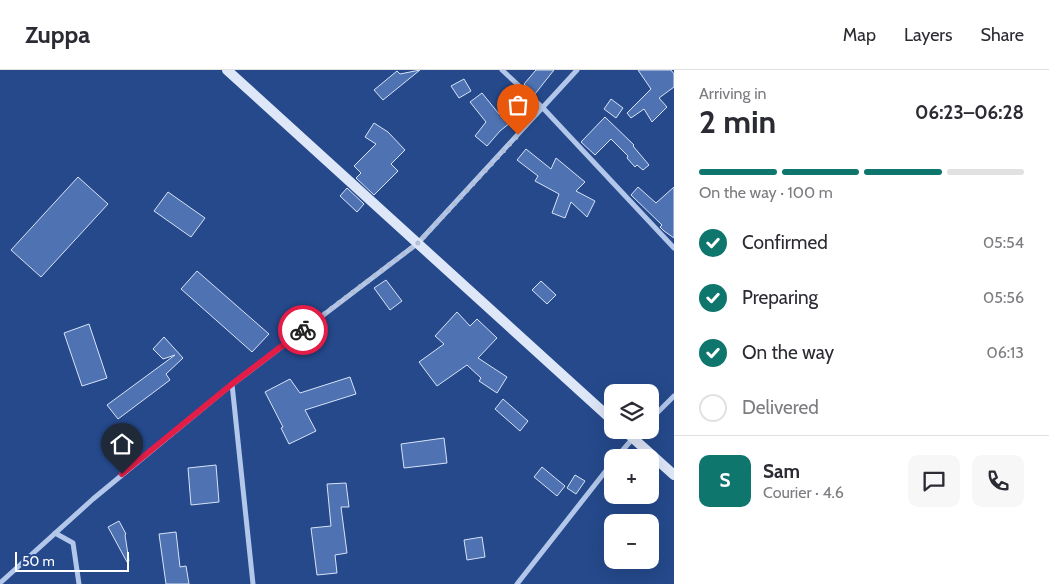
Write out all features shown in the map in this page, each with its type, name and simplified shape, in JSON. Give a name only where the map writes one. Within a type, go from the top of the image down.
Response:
[{"type":"main road","points":[[227,70],[604,413]]},
{"type":"main road","points":[[641,439],[674,476]]},
{"type":"street","points":[[502,70],[543,108],[674,248]]},
{"type":"street","points":[[0,583],[93,499],[232,384],[418,243],[577,70]]},
{"type":"street","points":[[232,384],[253,584]]},
{"type":"street","points":[[659,411],[674,396]]},
{"type":"street","points":[[624,449],[632,439]]},
{"type":"street","points":[[518,584],[604,473]]},
{"type":"street","points":[[55,533],[73,543],[79,584]]},
{"type":"building","points":[[420,70],[383,100],[374,90],[397,71],[400,74]]},
{"type":"building","points":[[536,70],[554,70],[535,94],[524,84]]},
{"type":"building","points":[[638,70],[671,70],[674,74],[674,87],[659,98],[667,107],[652,122],[644,109],[631,118],[627,113],[651,89]]},
{"type":"building","points":[[464,79],[471,91],[459,98],[451,86]]},
{"type":"building","points":[[482,93],[499,114],[507,107],[516,118],[500,131],[487,146],[475,136],[486,122],[470,102]]},
{"type":"building","points":[[611,99],[623,108],[616,118],[604,109]]},
{"type":"building","points":[[605,117],[634,145],[649,165],[643,170],[637,165],[635,167],[627,158],[628,156],[611,139],[595,155],[581,142]]},
{"type":"building","points":[[374,123],[388,132],[405,150],[391,164],[398,171],[374,195],[356,178],[361,173],[354,166],[376,144],[365,137]]},
{"type":"building","points":[[526,149],[551,169],[556,158],[585,182],[576,191],[595,201],[587,217],[571,202],[565,218],[552,213],[559,194],[535,181],[538,176],[517,160]]},
{"type":"building","points":[[78,177],[108,204],[41,277],[11,250]]},
{"type":"building","points":[[638,187],[656,203],[674,187],[674,238],[660,227],[662,225],[631,195]]},
{"type":"building","points":[[347,188],[364,204],[357,212],[340,196]]},
{"type":"building","points":[[168,192],[205,218],[191,237],[154,211]]},
{"type":"building","points":[[197,271],[269,334],[252,352],[181,289]]},
{"type":"building","points":[[386,280],[402,301],[390,310],[374,288]]},
{"type":"building","points":[[541,281],[556,295],[547,304],[532,290]]},
{"type":"building","points":[[457,312],[470,326],[477,319],[497,338],[478,358],[507,377],[497,393],[479,381],[481,378],[467,365],[437,386],[419,362],[444,344],[435,336]]},
{"type":"building","points":[[89,324],[107,378],[82,386],[64,333]]},
{"type":"building","points":[[164,337],[183,358],[166,374],[170,380],[118,419],[107,405],[175,355],[163,359],[153,349]]},
{"type":"building","points":[[350,377],[356,394],[305,410],[316,431],[289,444],[281,428],[283,427],[265,392],[290,379],[300,393]]},
{"type":"building","points":[[503,399],[528,421],[520,431],[495,409]]},
{"type":"building","points":[[444,438],[447,463],[404,468],[401,444]]},
{"type":"building","points":[[216,465],[219,502],[191,505],[188,468]]},
{"type":"building","points":[[542,467],[565,486],[557,496],[534,477]]},
{"type":"building","points":[[575,475],[585,481],[576,494],[567,488]]},
{"type":"building","points":[[346,483],[349,507],[341,507],[347,553],[335,555],[337,573],[317,575],[311,528],[331,526],[327,484]]},
{"type":"building","points":[[119,521],[126,534],[129,561],[127,562],[108,527]]},
{"type":"building","points":[[176,532],[180,567],[186,566],[189,584],[166,584],[159,534]]},
{"type":"building","points":[[482,537],[485,557],[467,560],[464,540]]},
{"type":"way so far","points":[[303,330],[418,243],[518,135]]},
{"type":"route","points":[[122,474],[232,384],[303,330]]}]
